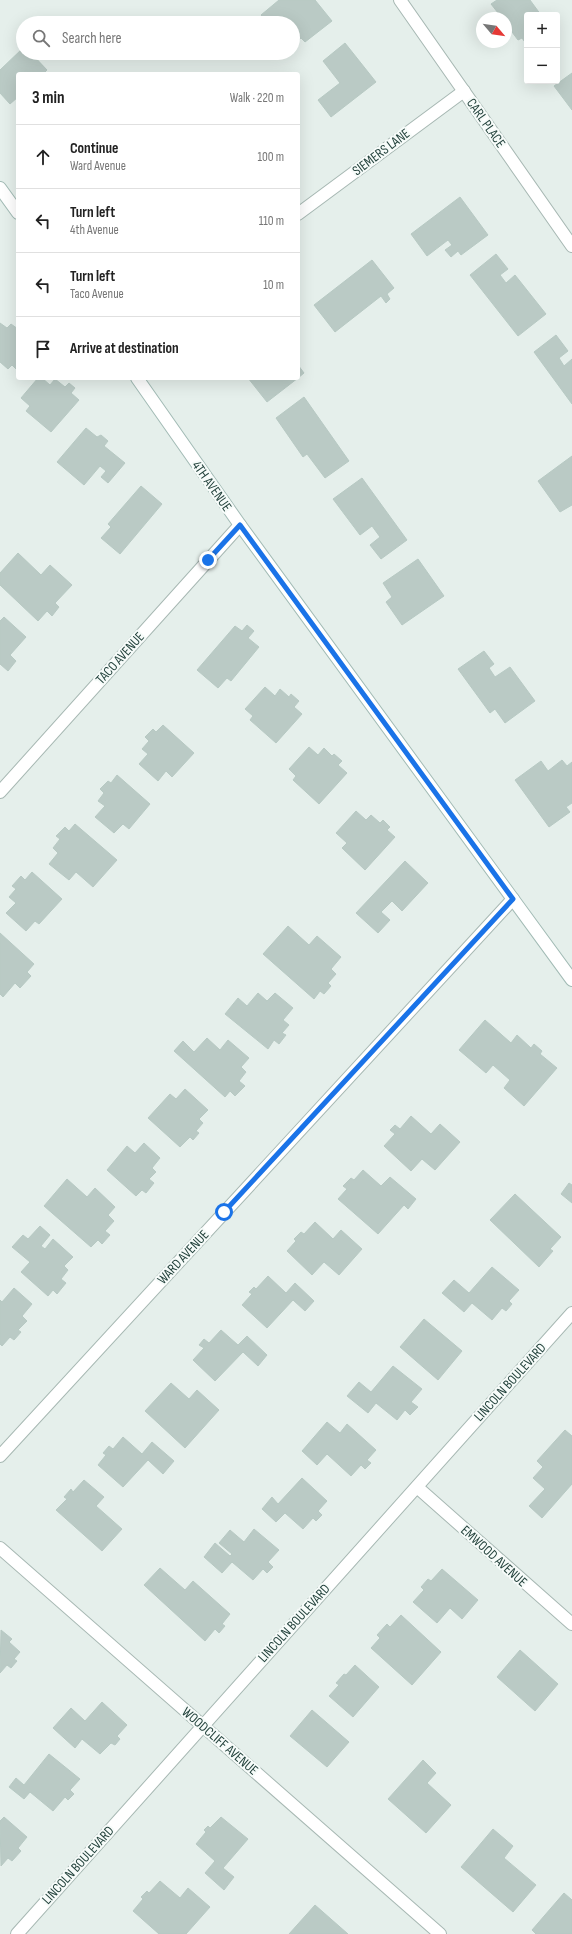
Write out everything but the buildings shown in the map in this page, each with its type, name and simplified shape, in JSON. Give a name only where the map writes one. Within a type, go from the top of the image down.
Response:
[{"type":"street","name":"CARL PLACE","points":[[400,0],[572,246]]},
{"type":"street","name":"SIEMERS LANE","points":[[300,213],[464,91]]},
{"type":"street","points":[[0,188],[16,210]]},
{"type":"street","name":"4TH AVENUE","points":[[138,380],[240,525],[572,980]]},
{"type":"street","name":"TACO AVENUE","points":[[0,792],[240,525]]},
{"type":"street","name":"WARD AVENUE","points":[[0,1456],[513,899]]},
{"type":"street","name":"LINCOLN BOULEVARD","points":[[17,1934],[572,1313]]},
{"type":"street","name":"EMWOOD AVENUE","points":[[417,1487],[572,1624]]},
{"type":"street","name":"WOODCLIFF AVENUE","points":[[0,1548],[440,1934]]},
{"type":"route","points":[[208,560],[240,525],[513,899],[224,1212]]}]
